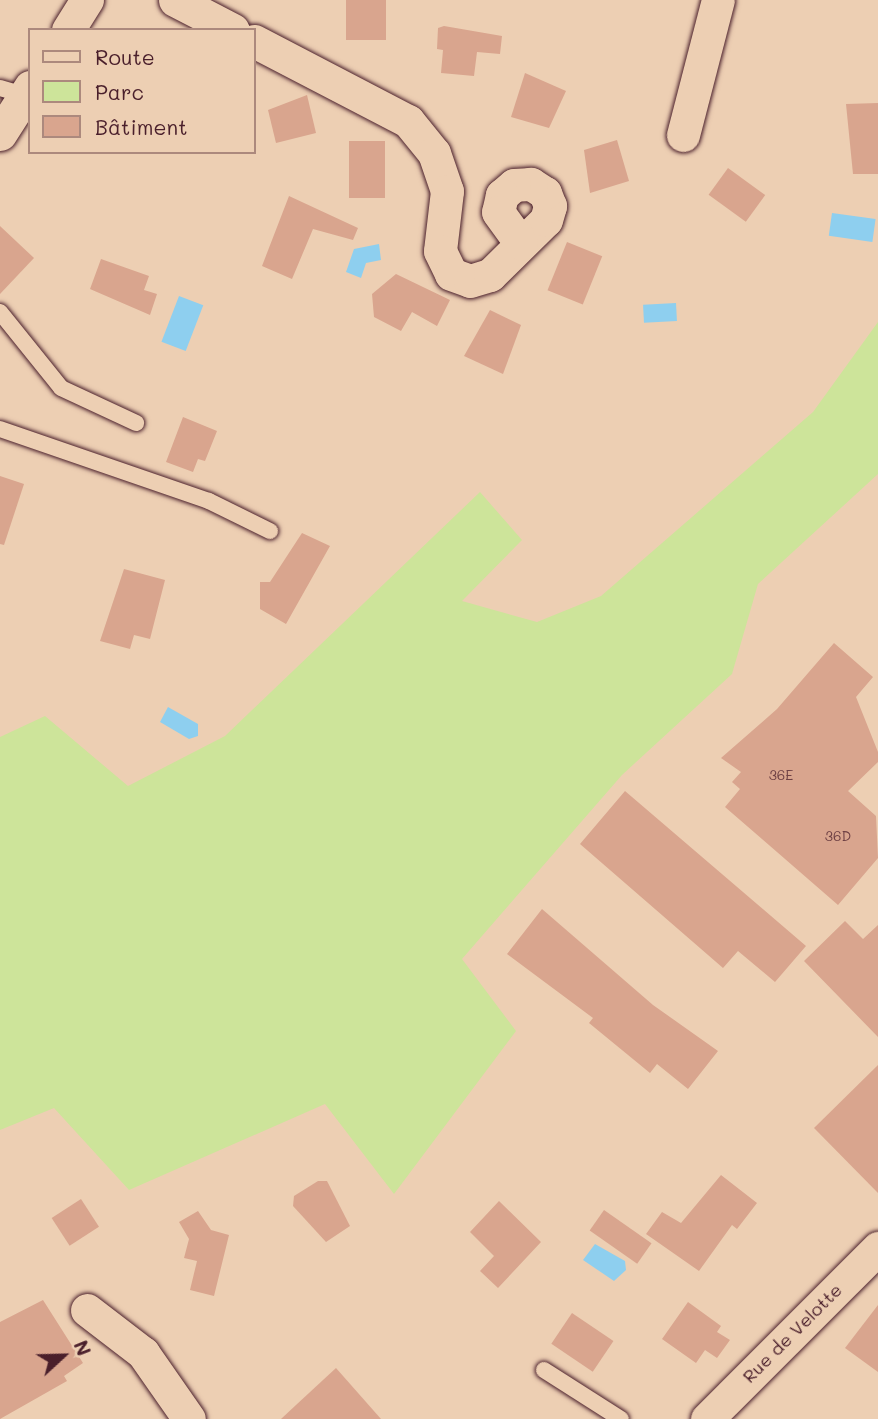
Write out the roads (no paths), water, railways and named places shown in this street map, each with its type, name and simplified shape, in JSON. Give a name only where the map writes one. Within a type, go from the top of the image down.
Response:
[{"type":"street","points":[[69,28],[87,0]]},
{"type":"street","points":[[175,0],[229,28]]},
{"type":"street","points":[[683,135],[718,0]]},
{"type":"street","points":[[256,42],[408,121],[434,153],[447,191],[440,251],[451,274],[470,281],[490,275],[521,244]]},
{"type":"street","points":[[0,134],[18,90]]},
{"type":"street","name":"Rue de Velotte","points":[[707,1419],[878,1248]]},
{"type":"street","points":[[87,1310],[143,1353],[189,1419]]},
{"type":"lane","points":[[0,312],[61,388],[136,423]]},
{"type":"lane","points":[[0,429],[209,501],[270,531]]},
{"type":"lane","points":[[544,1370],[621,1419]]},
{"type":"water","points":[[832,213],[876,219],[872,242],[829,236]]},
{"type":"water","points":[[379,244],[381,260],[366,263],[361,278],[346,272],[354,249]]},
{"type":"water","points":[[179,296],[203,305],[186,351],[161,342]]},
{"type":"water","points":[[676,303],[677,321],[644,323],[643,305]]},
{"type":"water","points":[[168,707],[198,724],[198,736],[189,739],[160,722]]},
{"type":"water","points":[[595,1244],[625,1261],[626,1270],[614,1281],[583,1260]]}]
